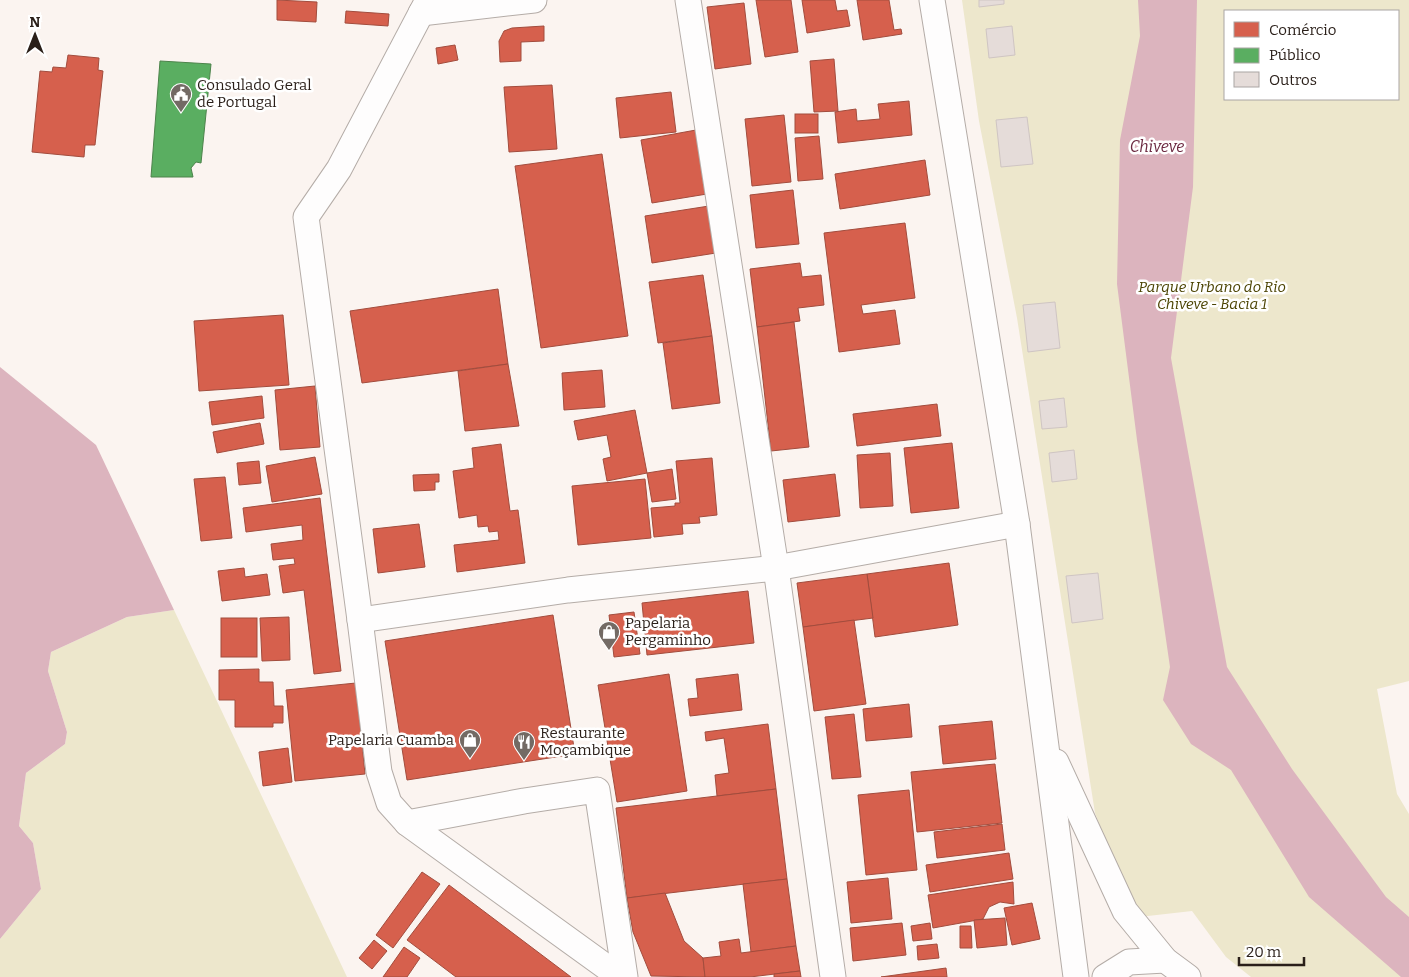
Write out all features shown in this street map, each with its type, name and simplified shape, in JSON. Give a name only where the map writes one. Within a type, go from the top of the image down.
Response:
[{"type":"street","points":[[534,0],[425,7],[339,169],[306,217],[379,772],[389,803],[407,823],[620,977]]},
{"type":"street","points":[[688,0],[776,568],[833,977]]},
{"type":"street","points":[[932,0],[1017,524],[1076,977]]},
{"type":"street","points":[[360,620],[568,590],[776,568],[1017,524]]},
{"type":"street","points":[[1046,739],[1125,911],[1166,960],[1188,977]]},
{"type":"street","points":[[407,823],[524,801],[597,790],[625,977]]},
{"type":"street","points":[[1105,977],[1129,962],[1166,960]]},
{"type":"green space","name":"Parque Urbano do Rio Chiveve - Bacia 1","points":[[962,0],[1409,0],[1409,681],[1377,689],[1397,794],[1409,814],[1409,977],[1251,977],[1226,957],[1192,911],[1139,917],[1125,892],[1095,813],[1017,318],[979,121]]},
{"type":"green space","points":[[174,610],[347,977],[0,977],[0,939],[41,889],[33,843],[19,826],[26,773],[65,744],[67,732],[48,671],[51,652],[127,617]]},
{"type":"water","name":"Chiveve","points":[[1138,0],[1197,0],[1193,187],[1171,358],[1227,667],[1292,769],[1386,897],[1409,917],[1409,977],[1401,977],[1309,897],[1231,770],[1191,744],[1163,700],[1170,667],[1137,440],[1117,284],[1120,140],[1140,36]]},
{"type":"water","points":[[0,367],[96,445],[174,610],[127,617],[51,652],[48,671],[67,732],[65,744],[26,773],[19,826],[33,843],[41,889],[0,939]]},
{"type":"building: Comércio","points":[[277,0],[317,2],[316,22],[277,20]]},
{"type":"building: Comércio","points":[[756,0],[791,0],[798,52],[765,57]]},
{"type":"building: Comércio","points":[[802,0],[835,0],[837,11],[847,10],[850,26],[807,33]]},
{"type":"building: Comércio","points":[[857,0],[889,0],[894,30],[901,29],[902,34],[863,40]]},
{"type":"building: Comércio","points":[[744,3],[751,64],[715,69],[707,7]]},
{"type":"building: Comércio","points":[[346,11],[389,14],[388,26],[345,23]]},
{"type":"building: Comércio","points":[[544,26],[544,41],[521,42],[521,61],[500,62],[499,41],[504,31],[512,28]]},
{"type":"building: Comércio","points":[[455,45],[458,60],[438,64],[436,48]]},
{"type":"building: Comércio","points":[[68,55],[99,58],[98,70],[103,71],[95,145],[85,145],[84,157],[32,152],[40,71],[52,72],[53,67],[66,68]]},
{"type":"building: Comércio","points":[[834,59],[838,111],[814,112],[810,61]]},
{"type":"building: Comércio","points":[[552,85],[557,149],[509,152],[504,87]]},
{"type":"building: Comércio","points":[[671,92],[676,132],[620,138],[616,98]]},
{"type":"building: Comércio","points":[[909,101],[912,135],[838,143],[835,112],[856,109],[857,121],[880,119],[878,104]]},
{"type":"building: Comércio","points":[[795,114],[818,114],[818,133],[795,133]]},
{"type":"building: Comércio","points":[[784,115],[791,182],[752,186],[745,119]]},
{"type":"building: Comércio","points":[[696,130],[707,194],[652,203],[641,140]]},
{"type":"building: Comércio","points":[[819,136],[823,179],[798,181],[795,138]]},
{"type":"building: Comércio","points":[[602,154],[628,336],[541,348],[515,166]]},
{"type":"building: Comércio","points":[[925,160],[930,195],[840,209],[835,174]]},
{"type":"building: Comércio","points":[[793,190],[799,244],[756,248],[750,195]]},
{"type":"building: Comércio","points":[[709,206],[716,253],[652,263],[645,216]]},
{"type":"building: Comércio","points":[[905,223],[915,298],[861,305],[863,314],[895,310],[900,344],[839,352],[824,233]]},
{"type":"building: Comércio","points":[[800,263],[802,277],[821,275],[824,305],[798,308],[800,321],[757,327],[750,269]]},
{"type":"building: Comércio","points":[[703,275],[712,336],[658,343],[649,282]]},
{"type":"building: Comércio","points":[[498,289],[508,364],[362,383],[350,311]]},
{"type":"building: Comércio","points":[[283,315],[289,385],[199,391],[194,321]]},
{"type":"building: Comércio","points":[[794,322],[809,447],[771,451],[757,327]]},
{"type":"building: Comércio","points":[[712,336],[720,403],[672,409],[663,343]]},
{"type":"building: Comércio","points":[[508,364],[519,426],[465,431],[458,371]]},
{"type":"building: Comércio","points":[[602,370],[605,407],[564,410],[562,373]]},
{"type":"building: Comércio","points":[[315,386],[320,447],[280,450],[275,390]]},
{"type":"building: Comércio","points":[[262,396],[264,418],[212,425],[209,402]]},
{"type":"building: Comércio","points":[[937,404],[941,436],[857,446],[853,414]]},
{"type":"building: Comércio","points":[[635,410],[647,473],[607,481],[603,459],[611,457],[607,435],[578,440],[574,421]]},
{"type":"building: Comércio","points":[[260,423],[264,444],[217,453],[213,432]]},
{"type":"building: Comércio","points":[[952,443],[959,508],[911,513],[904,448]]},
{"type":"building: Comércio","points":[[501,444],[510,511],[518,510],[525,563],[457,572],[454,545],[499,540],[498,531],[489,532],[488,526],[478,527],[477,515],[459,518],[453,471],[474,468],[472,448]]},
{"type":"building: Comércio","points":[[890,453],[893,506],[860,508],[857,455]]},
{"type":"building: Comércio","points":[[315,457],[322,494],[272,502],[266,466]]},
{"type":"building: Comércio","points":[[712,458],[717,515],[699,517],[700,523],[682,524],[683,534],[654,537],[651,508],[675,506],[675,503],[680,503],[676,461]]},
{"type":"building: Comércio","points":[[259,461],[261,483],[239,485],[237,463]]},
{"type":"building: Comércio","points":[[672,469],[676,499],[652,502],[647,473]]},
{"type":"building: Comércio","points":[[439,474],[439,482],[435,482],[435,490],[414,491],[413,475]]},
{"type":"building: Comércio","points":[[835,474],[840,516],[788,522],[783,480]]},
{"type":"building: Comércio","points":[[225,477],[232,538],[201,541],[194,479]]},
{"type":"building: Comércio","points":[[645,479],[651,538],[578,545],[572,486]]},
{"type":"building: Comércio","points":[[320,498],[341,671],[314,674],[304,590],[283,593],[279,566],[295,564],[294,558],[273,560],[271,544],[303,540],[302,525],[246,532],[243,508]]},
{"type":"building: Comércio","points":[[419,524],[425,567],[378,573],[373,529]]},
{"type":"building: Comércio","points":[[949,563],[958,625],[875,637],[867,574]]},
{"type":"building: Comércio","points":[[244,568],[245,577],[267,574],[270,595],[222,601],[218,571]]},
{"type":"building: Comércio","points":[[867,574],[873,618],[803,627],[797,583]]},
{"type":"building: Comércio","points":[[748,591],[754,643],[647,655],[642,603]]},
{"type":"building: Comércio","points":[[634,612],[640,654],[614,657],[609,615]]},
{"type":"building: Comércio","points":[[553,615],[575,754],[407,780],[385,641]]},
{"type":"building: Comércio","points":[[289,617],[290,660],[262,661],[260,618]]},
{"type":"building: Comércio","points":[[221,618],[257,618],[257,657],[221,657]]},
{"type":"building: Comércio","points":[[854,620],[866,704],[814,711],[803,627]]},
{"type":"building: Comércio","points":[[259,669],[259,682],[273,682],[274,706],[283,706],[283,723],[273,723],[273,727],[235,727],[235,700],[219,700],[219,670]]},
{"type":"building: Comércio","points":[[669,674],[687,791],[617,802],[598,685]]},
{"type":"building: Comércio","points":[[738,674],[742,710],[690,716],[688,699],[698,698],[696,679]]},
{"type":"building: Comércio","points":[[356,683],[365,774],[295,781],[286,690]]},
{"type":"building: Comércio","points":[[909,704],[912,737],[866,741],[863,709]]},
{"type":"building: Comércio","points":[[854,714],[861,777],[832,779],[825,717]]},
{"type":"building: Comércio","points":[[992,721],[996,759],[943,764],[939,726]]},
{"type":"building: Comércio","points":[[768,724],[776,789],[717,796],[715,775],[729,773],[724,738],[706,741],[705,732]]},
{"type":"building: Comércio","points":[[288,748],[292,782],[263,786],[259,752]]},
{"type":"building: Comércio","points":[[995,764],[1002,823],[917,832],[911,772]]},
{"type":"building: Comércio","points":[[776,789],[787,879],[627,898],[616,808]]},
{"type":"building: Comércio","points":[[909,790],[917,870],[866,875],[858,795]]},
{"type":"building: Comércio","points":[[1002,824],[1005,850],[937,858],[934,832]]},
{"type":"building: Comércio","points":[[1009,853],[1013,879],[930,892],[926,865]]},
{"type":"building: Comércio","points":[[422,872],[440,884],[393,948],[376,935]]},
{"type":"building: Comércio","points":[[888,878],[892,919],[851,923],[847,882]]},
{"type":"building: Comércio","points":[[787,879],[796,946],[751,952],[743,884]]},
{"type":"building: Comércio","points":[[1013,882],[1014,904],[1000,902],[989,907],[983,919],[933,928],[928,895]]},
{"type":"building: Comércio","points":[[449,885],[571,977],[456,977],[407,940]]},
{"type":"building: Comércio","points":[[665,893],[684,941],[703,958],[705,977],[651,976],[633,932],[627,898]]},
{"type":"building: Comércio","points":[[1032,903],[1040,939],[1012,945],[1004,908]]},
{"type":"building: Comércio","points":[[1005,918],[1007,945],[977,948],[974,920]]},
{"type":"building: Comércio","points":[[902,923],[906,955],[853,961],[850,928]]},
{"type":"building: Comércio","points":[[930,923],[932,939],[913,941],[911,926]]},
{"type":"building: Comércio","points":[[960,926],[971,926],[972,948],[960,948]]},
{"type":"building: Comércio","points":[[739,939],[741,953],[796,946],[800,971],[750,977],[705,977],[703,958],[721,956],[719,942]]},
{"type":"building: Comércio","points":[[374,940],[387,951],[372,969],[359,958]]},
{"type":"building: Comércio","points":[[937,944],[939,958],[918,960],[917,946]]},
{"type":"building: Comércio","points":[[404,947],[420,958],[407,977],[383,977]]},
{"type":"building: Comércio","points":[[946,968],[947,977],[881,977]]},
{"type":"building: Comércio","points":[[800,971],[801,977],[774,977],[774,974]]},
{"type":"building: Público","name":"Consulado Geral de Portugal","points":[[160,61],[211,64],[201,163],[196,162],[191,168],[193,177],[151,177]]},
{"type":"building: Outros","points":[[979,0],[1004,0],[1004,4],[979,7]]},
{"type":"building: Outros","points":[[1012,26],[1015,55],[989,58],[986,29]]},
{"type":"building: Outros","points":[[1027,117],[1033,164],[1001,167],[996,120]]},
{"type":"building: Outros","points":[[1055,302],[1060,348],[1028,352],[1023,305]]},
{"type":"building: Outros","points":[[1064,398],[1067,427],[1042,429],[1039,401]]},
{"type":"building: Outros","points":[[1074,450],[1077,479],[1052,482],[1049,453]]},
{"type":"building: Outros","points":[[1098,573],[1103,619],[1072,623],[1066,576]]},
{"type":"place","name":"Consulado Geral de Portugal","points":[[181,113]]},
{"type":"place","name":"Papelaria Pergaminho","points":[[609,651]]},
{"type":"place","name":"Papelaria Cuamba","points":[[470,759]]},
{"type":"place","name":"Restaurante Moçambique","points":[[524,761]]}]
